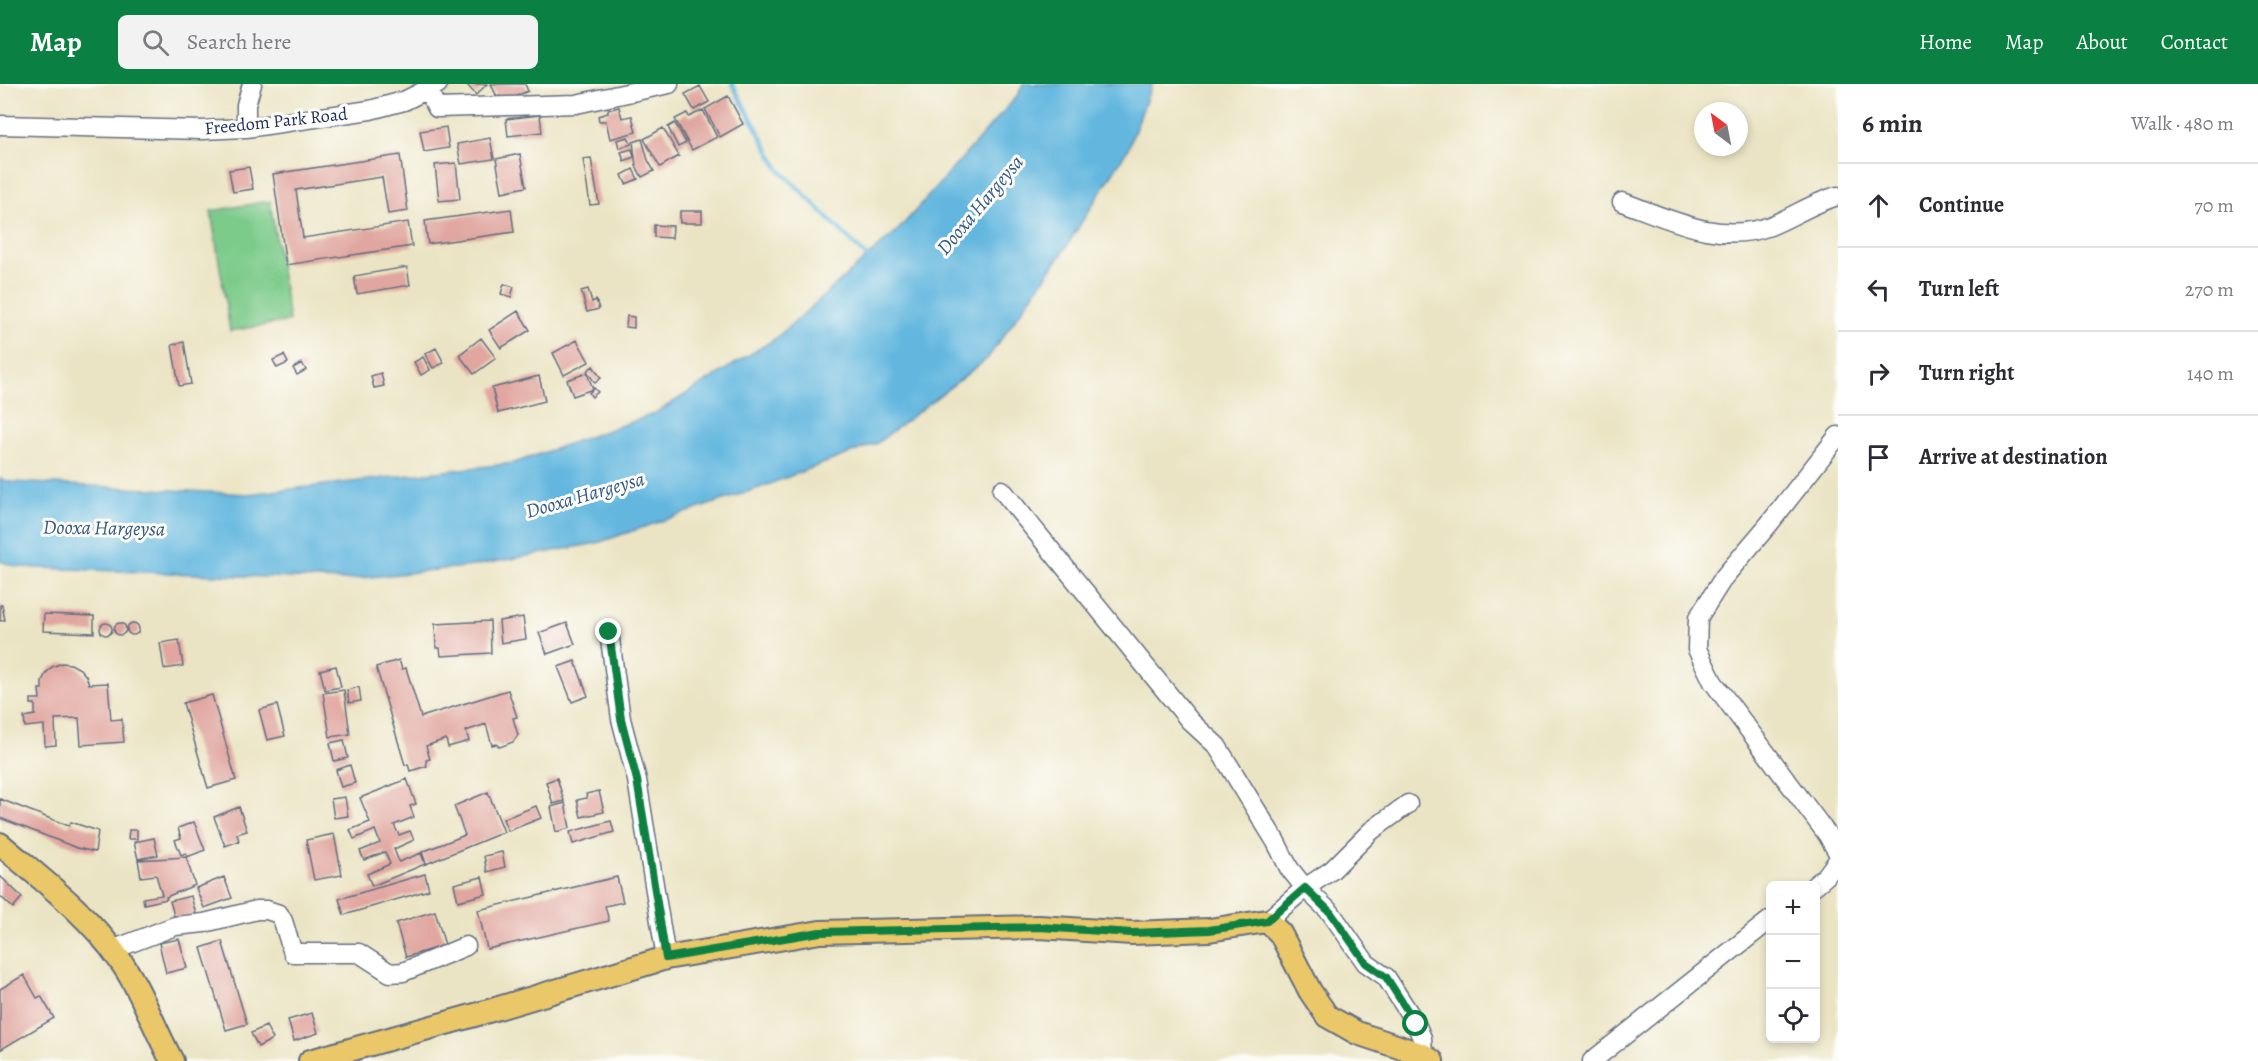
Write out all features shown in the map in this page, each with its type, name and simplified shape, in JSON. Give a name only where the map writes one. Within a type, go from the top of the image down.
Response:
[{"type":"main road","points":[[0,844],[66,902],[112,950],[130,978],[172,1061]]},
{"type":"main road","points":[[310,1061],[666,958],[820,932],[1039,927],[1132,933],[1209,930],[1267,921],[1280,933],[1310,991],[1328,1016],[1357,1033],[1428,1058]]},
{"type":"street","points":[[246,128],[246,105],[252,84]]},
{"type":"street","points":[[433,87],[437,108],[448,108],[576,104],[669,84]]},
{"type":"street","name":"Freedom Park Road","points":[[0,125],[202,130],[246,128],[370,110],[404,101],[433,87]]},
{"type":"street","points":[[1622,202],[1704,231],[1746,234],[1771,226],[1838,196]]},
{"type":"street","points":[[1838,436],[1724,577],[1698,618],[1697,649],[1713,682],[1827,834],[1838,853]]},
{"type":"street","points":[[1002,490],[1190,721],[1217,746],[1289,868],[1305,888],[1331,913],[1366,963],[1386,977],[1416,1024],[1428,1058]]},
{"type":"street","points":[[609,632],[621,719],[637,780],[666,958]]},
{"type":"street","points":[[1267,921],[1305,888],[1332,870],[1371,831],[1408,804]]},
{"type":"street","points":[[1819,881],[1838,860]]},
{"type":"street","points":[[112,950],[176,926],[204,923],[257,910],[279,914],[293,953],[360,953],[390,973],[403,972],[466,946]]},
{"type":"street","points":[[1592,1061],[1766,923]]},
{"type":"green space","points":[[270,201],[289,321],[230,331],[211,211]]},
{"type":"water","name":"Dooxa Hargeysa","points":[[1023,84],[1152,84],[1128,149],[1061,255],[987,359],[877,443],[759,488],[597,543],[473,566],[343,580],[18,567],[0,561],[0,479],[12,482],[248,494],[514,463],[654,414],[775,339],[900,228],[1018,95]]},
{"type":"building","points":[[487,84],[476,95],[467,85]]},
{"type":"building","points":[[491,84],[525,84],[528,91],[502,102]]},
{"type":"building","points":[[700,86],[709,102],[694,110],[685,94]]},
{"type":"building","points":[[728,96],[743,124],[720,137],[705,109]]},
{"type":"building","points":[[619,107],[622,118],[632,116],[636,132],[610,139],[606,121],[599,121],[598,116]]},
{"type":"building","points":[[703,110],[717,137],[692,150],[675,119],[687,113],[689,117]]},
{"type":"building","points":[[540,115],[542,132],[508,136],[506,119]]},
{"type":"building","points":[[675,123],[686,143],[678,147],[668,127]]},
{"type":"building","points":[[446,127],[449,148],[424,152],[420,131]]},
{"type":"building","points":[[663,128],[679,156],[660,167],[644,139]]},
{"type":"building","points":[[628,137],[631,144],[619,148],[617,140]]},
{"type":"building","points":[[490,138],[494,159],[461,164],[457,144]]},
{"type":"building","points":[[642,139],[654,171],[642,177],[636,166],[633,142]]},
{"type":"building","points":[[632,149],[634,157],[624,161],[621,152]]},
{"type":"building","points":[[520,154],[526,187],[502,192],[496,159]]},
{"type":"building","points":[[400,155],[408,211],[388,214],[382,177],[296,190],[303,238],[408,222],[412,246],[286,265],[273,174]]},
{"type":"building","points":[[591,158],[599,204],[590,205],[583,159]]},
{"type":"building","points":[[456,163],[460,199],[439,201],[435,165]]},
{"type":"building","points":[[249,167],[253,189],[233,192],[229,170]]},
{"type":"building","points":[[633,169],[638,179],[626,184],[622,175]]},
{"type":"building","points":[[511,209],[514,232],[428,244],[425,221]]},
{"type":"building","points":[[680,211],[702,211],[702,223],[680,223]]},
{"type":"building","points":[[654,225],[673,226],[672,238],[654,237]]},
{"type":"building","points":[[407,267],[410,285],[357,294],[354,276]]},
{"type":"building","points":[[504,284],[514,287],[511,297],[501,294]]},
{"type":"building","points":[[588,289],[592,302],[596,300],[599,309],[587,312],[581,291]]},
{"type":"building","points":[[518,311],[530,330],[501,348],[489,330]]},
{"type":"building","points":[[627,316],[634,317],[634,328],[626,327]]},
{"type":"building","points":[[481,338],[496,358],[474,374],[459,355]]},
{"type":"building","points":[[577,340],[589,362],[564,375],[553,353]]},
{"type":"building","points":[[184,342],[191,384],[179,386],[172,345]]},
{"type":"building","points":[[436,348],[444,363],[433,368],[425,354]]},
{"type":"building","points":[[284,355],[288,363],[277,368],[273,360]]},
{"type":"building","points":[[423,357],[430,370],[421,375],[414,362]]},
{"type":"building","points":[[302,363],[306,370],[297,375],[293,368]]},
{"type":"building","points":[[593,366],[601,378],[595,383],[587,371]]},
{"type":"building","points":[[381,373],[384,386],[374,388],[371,376]]},
{"type":"building","points":[[587,373],[593,389],[573,396],[567,380]]},
{"type":"building","points":[[539,376],[545,401],[498,413],[492,388]]},
{"type":"building","points":[[594,388],[598,392],[592,397],[589,393]]},
{"type":"building","points":[[0,605],[2,605],[5,620],[0,621]]},
{"type":"building","points":[[44,614],[94,616],[94,633],[43,631]]},
{"type":"building","points":[[523,617],[526,639],[501,643],[499,621]]},
{"type":"building","points":[[490,621],[491,653],[441,656],[440,648],[436,648],[435,624]]},
{"type":"building","points":[[108,623],[112,629],[108,635],[104,635],[100,627]]},
{"type":"building","points":[[122,623],[126,629],[122,635],[118,635],[114,627]]},
{"type":"building","points":[[135,623],[139,629],[135,635],[131,635],[127,627]]},
{"type":"building","points":[[567,623],[575,644],[547,654],[539,633]]},
{"type":"building","points":[[179,640],[183,666],[164,669],[160,643]]},
{"type":"building","points":[[399,660],[402,669],[406,668],[421,717],[508,690],[517,717],[513,718],[518,735],[513,742],[500,747],[496,744],[492,745],[486,724],[466,731],[469,741],[448,747],[446,739],[426,746],[430,759],[426,760],[427,766],[410,771],[408,764],[405,765],[376,667]]},
{"type":"building","points":[[575,661],[588,696],[572,702],[558,667]]},
{"type":"building","points":[[62,663],[71,664],[80,669],[89,684],[108,683],[111,720],[122,719],[124,742],[81,745],[79,718],[55,719],[56,745],[45,746],[44,725],[25,727],[24,717],[35,715],[35,704],[31,704],[31,699],[40,699],[39,689],[42,689],[42,681],[46,673],[52,667]]},
{"type":"building","points":[[336,666],[341,687],[325,690],[320,670]]},
{"type":"building","points":[[359,687],[361,701],[349,703],[347,690]]},
{"type":"building","points":[[344,690],[350,734],[330,737],[323,693]]},
{"type":"building","points":[[212,695],[236,780],[208,788],[183,703]]},
{"type":"building","points":[[277,705],[285,736],[267,740],[259,710]]},
{"type":"building","points":[[344,740],[348,758],[334,761],[330,743]]},
{"type":"building","points":[[350,765],[355,783],[341,787],[336,770]]},
{"type":"building","points":[[557,778],[564,801],[553,804],[546,782]]},
{"type":"building","points":[[407,779],[416,804],[410,806],[414,817],[394,825],[399,835],[410,831],[414,840],[394,849],[399,862],[421,853],[425,864],[372,886],[367,874],[390,864],[385,852],[364,860],[360,851],[380,843],[375,830],[354,839],[350,830],[370,822],[360,798]]},
{"type":"building","points":[[599,791],[604,812],[581,817],[577,800],[587,798],[586,794]]},
{"type":"building","points":[[488,792],[504,832],[426,864],[422,852],[465,835],[454,806]]},
{"type":"building","points":[[345,797],[348,816],[334,818],[331,799]]},
{"type":"building","points":[[0,799],[69,826],[71,822],[98,831],[95,852],[77,848],[0,818]]},
{"type":"building","points":[[565,803],[570,828],[556,832],[551,807]]},
{"type":"building","points":[[536,806],[541,818],[508,831],[503,819]]},
{"type":"building","points":[[239,807],[247,831],[237,834],[239,841],[225,846],[214,817]]},
{"type":"building","points":[[611,821],[614,832],[573,844],[570,832]]},
{"type":"building","points":[[194,822],[205,850],[187,857],[186,853],[181,855],[175,840],[181,838],[178,828]]},
{"type":"building","points":[[129,830],[137,830],[137,839],[128,839]]},
{"type":"building","points":[[334,834],[342,875],[314,880],[306,840]]},
{"type":"building","points":[[154,838],[158,855],[138,859],[134,842]]},
{"type":"building","points":[[502,852],[505,867],[487,872],[484,856]]},
{"type":"building","points":[[186,857],[195,885],[166,897],[167,899],[144,904],[143,898],[162,895],[156,875],[141,877],[138,860]]},
{"type":"building","points":[[425,874],[429,890],[344,915],[339,899]]},
{"type":"building","points":[[0,876],[22,897],[13,908],[0,896]]},
{"type":"building","points":[[224,877],[232,898],[204,908],[196,888]]},
{"type":"building","points":[[482,877],[486,894],[458,901],[454,884]]},
{"type":"building","points":[[617,877],[623,902],[605,906],[609,921],[487,949],[478,910]]},
{"type":"building","points":[[191,896],[196,914],[175,919],[170,901]]},
{"type":"building","points":[[435,911],[445,945],[406,957],[396,923]]},
{"type":"building","points":[[179,939],[187,968],[166,973],[159,943]]},
{"type":"building","points":[[222,941],[247,1024],[226,1030],[201,948]]},
{"type":"building","points":[[24,975],[37,998],[41,996],[54,1018],[0,1050],[0,989]]},
{"type":"building","points":[[312,1013],[318,1033],[294,1041],[288,1020]]},
{"type":"building","points":[[266,1026],[273,1039],[258,1047],[251,1033]]},
{"type":"waterway","points":[[732,84],[779,169],[871,261]]},
{"type":"route","points":[[609,632],[621,719],[637,780],[666,958],[820,932],[1039,927],[1132,933],[1209,930],[1267,921],[1305,888],[1331,913],[1366,963],[1386,977],[1416,1024]]}]
